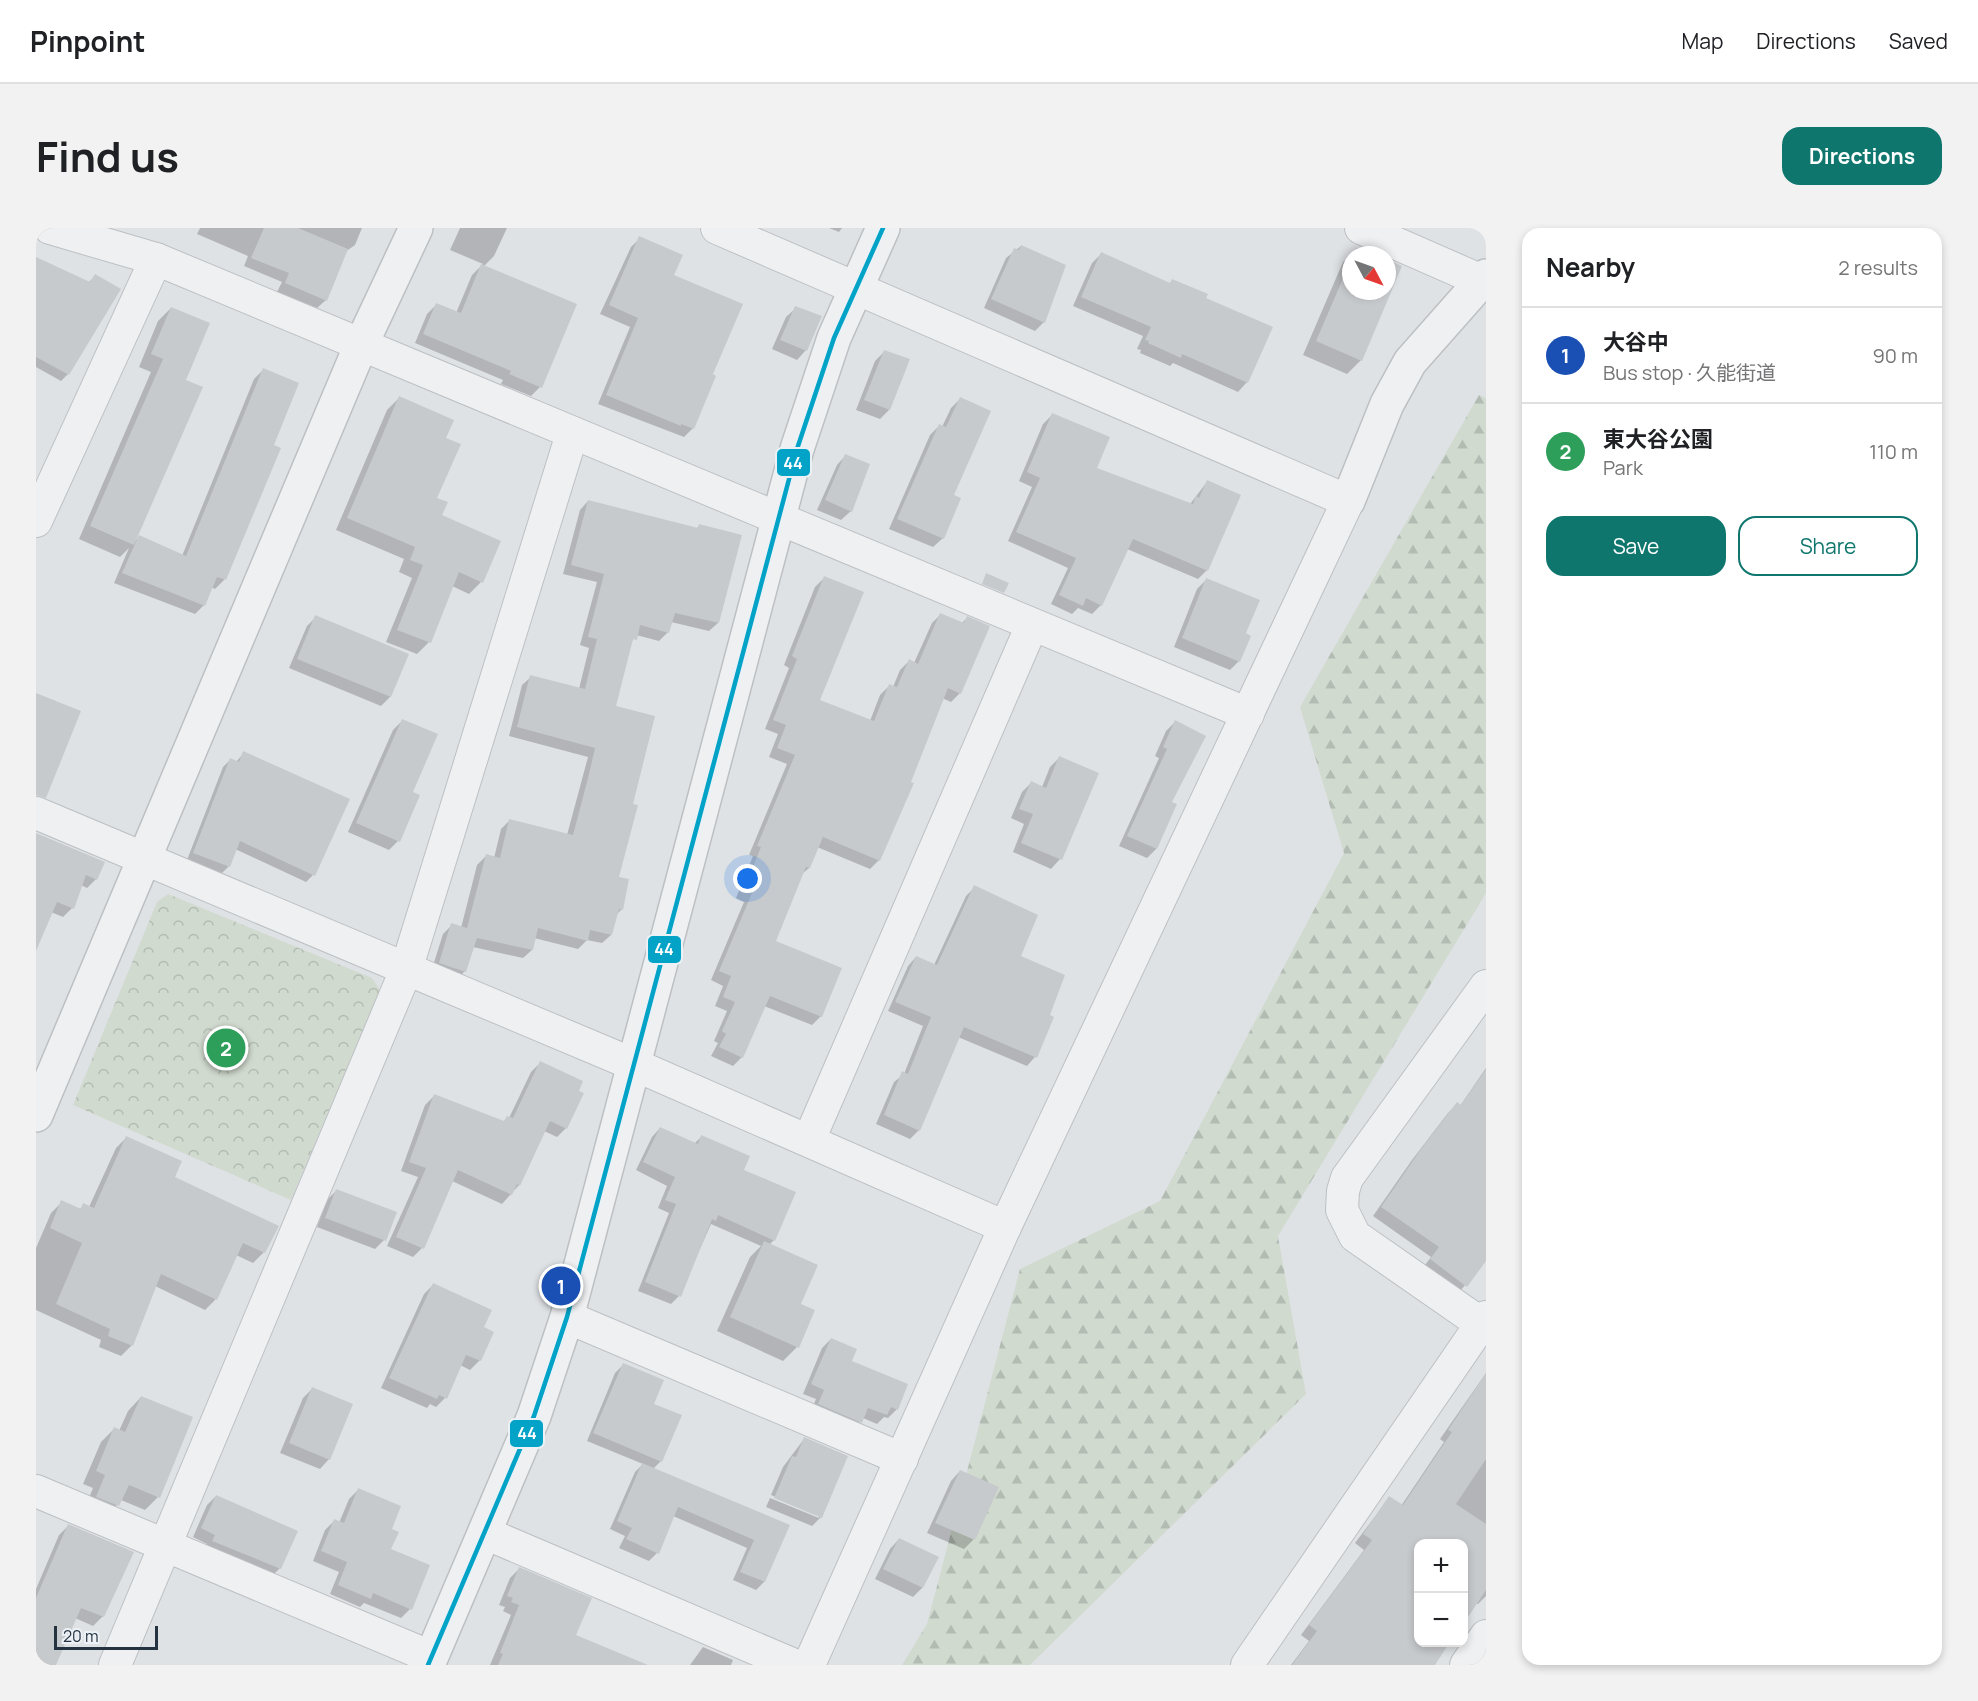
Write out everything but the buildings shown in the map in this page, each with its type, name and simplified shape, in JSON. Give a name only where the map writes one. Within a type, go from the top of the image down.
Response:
[{"type":"street","points":[[50,228],[156,259],[1248,714]]},
{"type":"street","points":[[36,1115],[361,345],[416,228]]},
{"type":"street","points":[[717,228],[1348,501]]},
{"type":"street","points":[[36,1491],[166,1544],[429,1661],[534,1416],[567,1317],[813,397],[855,288],[883,228]]},
{"type":"street","points":[[809,1665],[1005,1227],[1348,501],[1387,405],[1410,362],[1484,279],[1361,228]]},
{"type":"street","points":[[36,521],[156,259]]},
{"type":"street","points":[[115,1665],[406,970],[572,434]]},
{"type":"street","points":[[809,1140],[1032,625]]},
{"type":"street","points":[[36,813],[636,1065],[1005,1227]]},
{"type":"street","points":[[1247,1665],[1485,1323],[1355,1236],[1342,1210],[1343,1191],[1347,1178],[1486,986]]},
{"type":"street","points":[[567,1317],[902,1459]]},
{"type":"street","points":[[485,1533],[794,1665]]},
{"type":"street","points":[[1466,1665],[1486,1636]]},
{"type":"green space","points":[[1479,395],[1486,398],[1486,893],[1278,1236],[1306,1394],[1030,1665],[902,1665],[927,1624],[1020,1269],[1160,1201],[1344,853],[1300,707]]},
{"type":"green space","points":[[168,894],[372,978],[380,990],[291,1200],[73,1105],[157,902]]},
{"type":"transit line","name":"44","points":[[428,1665],[534,1416],[567,1317],[797,449],[834,338],[883,228]]},
{"type":"place","name":"東大谷公園","points":[[226,1048]]},
{"type":"place","name":"大谷中","points":[[561,1286]]}]
